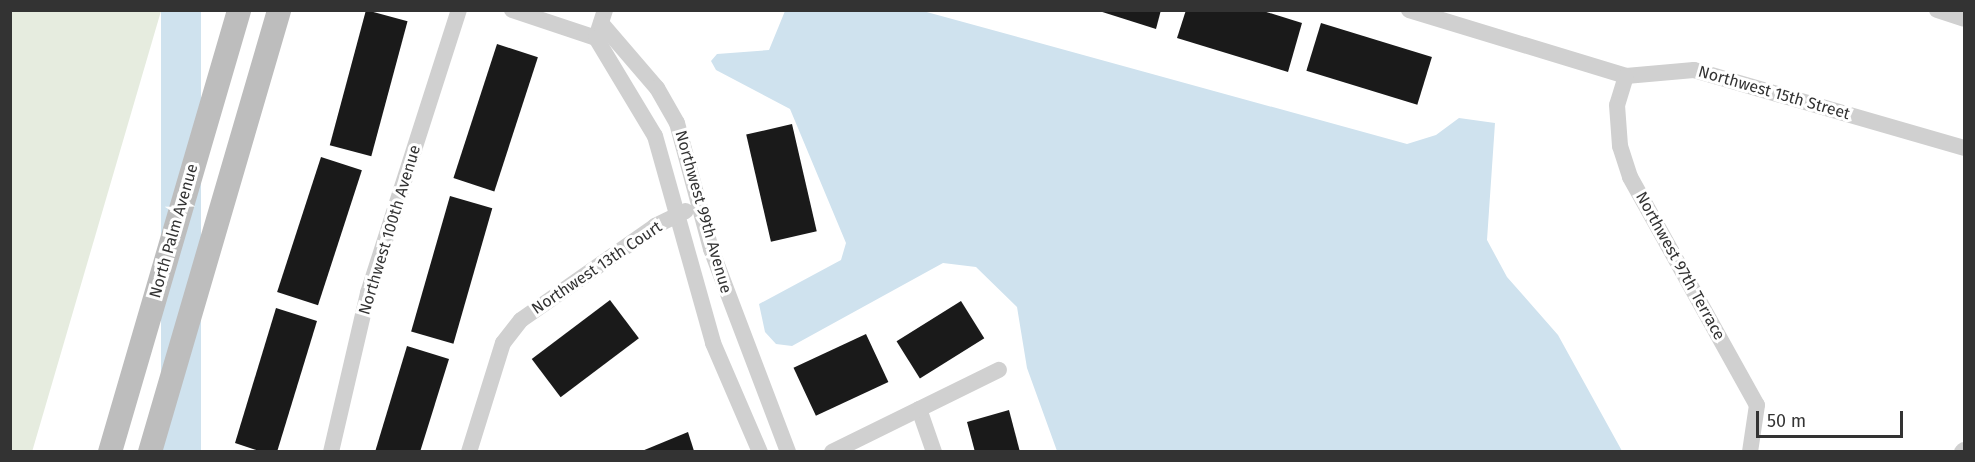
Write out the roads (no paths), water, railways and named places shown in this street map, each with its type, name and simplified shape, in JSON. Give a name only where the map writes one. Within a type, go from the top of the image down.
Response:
[{"type":"main road","name":"North Palm Avenue","points":[[110,452],[239,10]]},
{"type":"main road","points":[[150,452],[279,10]]},
{"type":"street","name":"Northwest 100th Avenue","points":[[331,452],[368,293],[459,10]]},
{"type":"street","points":[[512,10],[602,19]]},
{"type":"street","name":"Northwest 15th Street","points":[[1409,10],[1626,76],[1694,70],[1965,148]]},
{"type":"street","points":[[1937,10],[1965,19]]},
{"type":"street","name":"Northwest 99th Avenue","points":[[602,19],[657,88],[677,123],[700,206],[747,351],[788,452]]},
{"type":"street","name":"Northwest 99th Avenue","points":[[602,19],[616,79],[655,136],[712,343],[760,452]]},
{"type":"street","name":"Northwest 97th Terrace","points":[[1626,76],[1617,105],[1620,146],[1630,177],[1756,405],[1750,452]]},
{"type":"street","name":"Northwest 13th Court","points":[[469,452],[503,343],[521,320],[677,215],[700,206]]},
{"type":"street","points":[[832,452],[999,370]]},
{"type":"street","points":[[919,409],[934,452]]},
{"type":"water","points":[[161,11],[201,11],[201,452],[161,452]]},
{"type":"water","points":[[785,11],[923,11],[1407,144],[1436,135],[1459,118],[1495,123],[1487,240],[1507,277],[1558,335],[1622,451],[1057,451],[1027,368],[1017,307],[976,267],[943,263],[792,346],[776,344],[765,332],[759,304],[841,260],[846,243],[790,109],[716,70],[711,61],[717,54],[769,50]]}]
